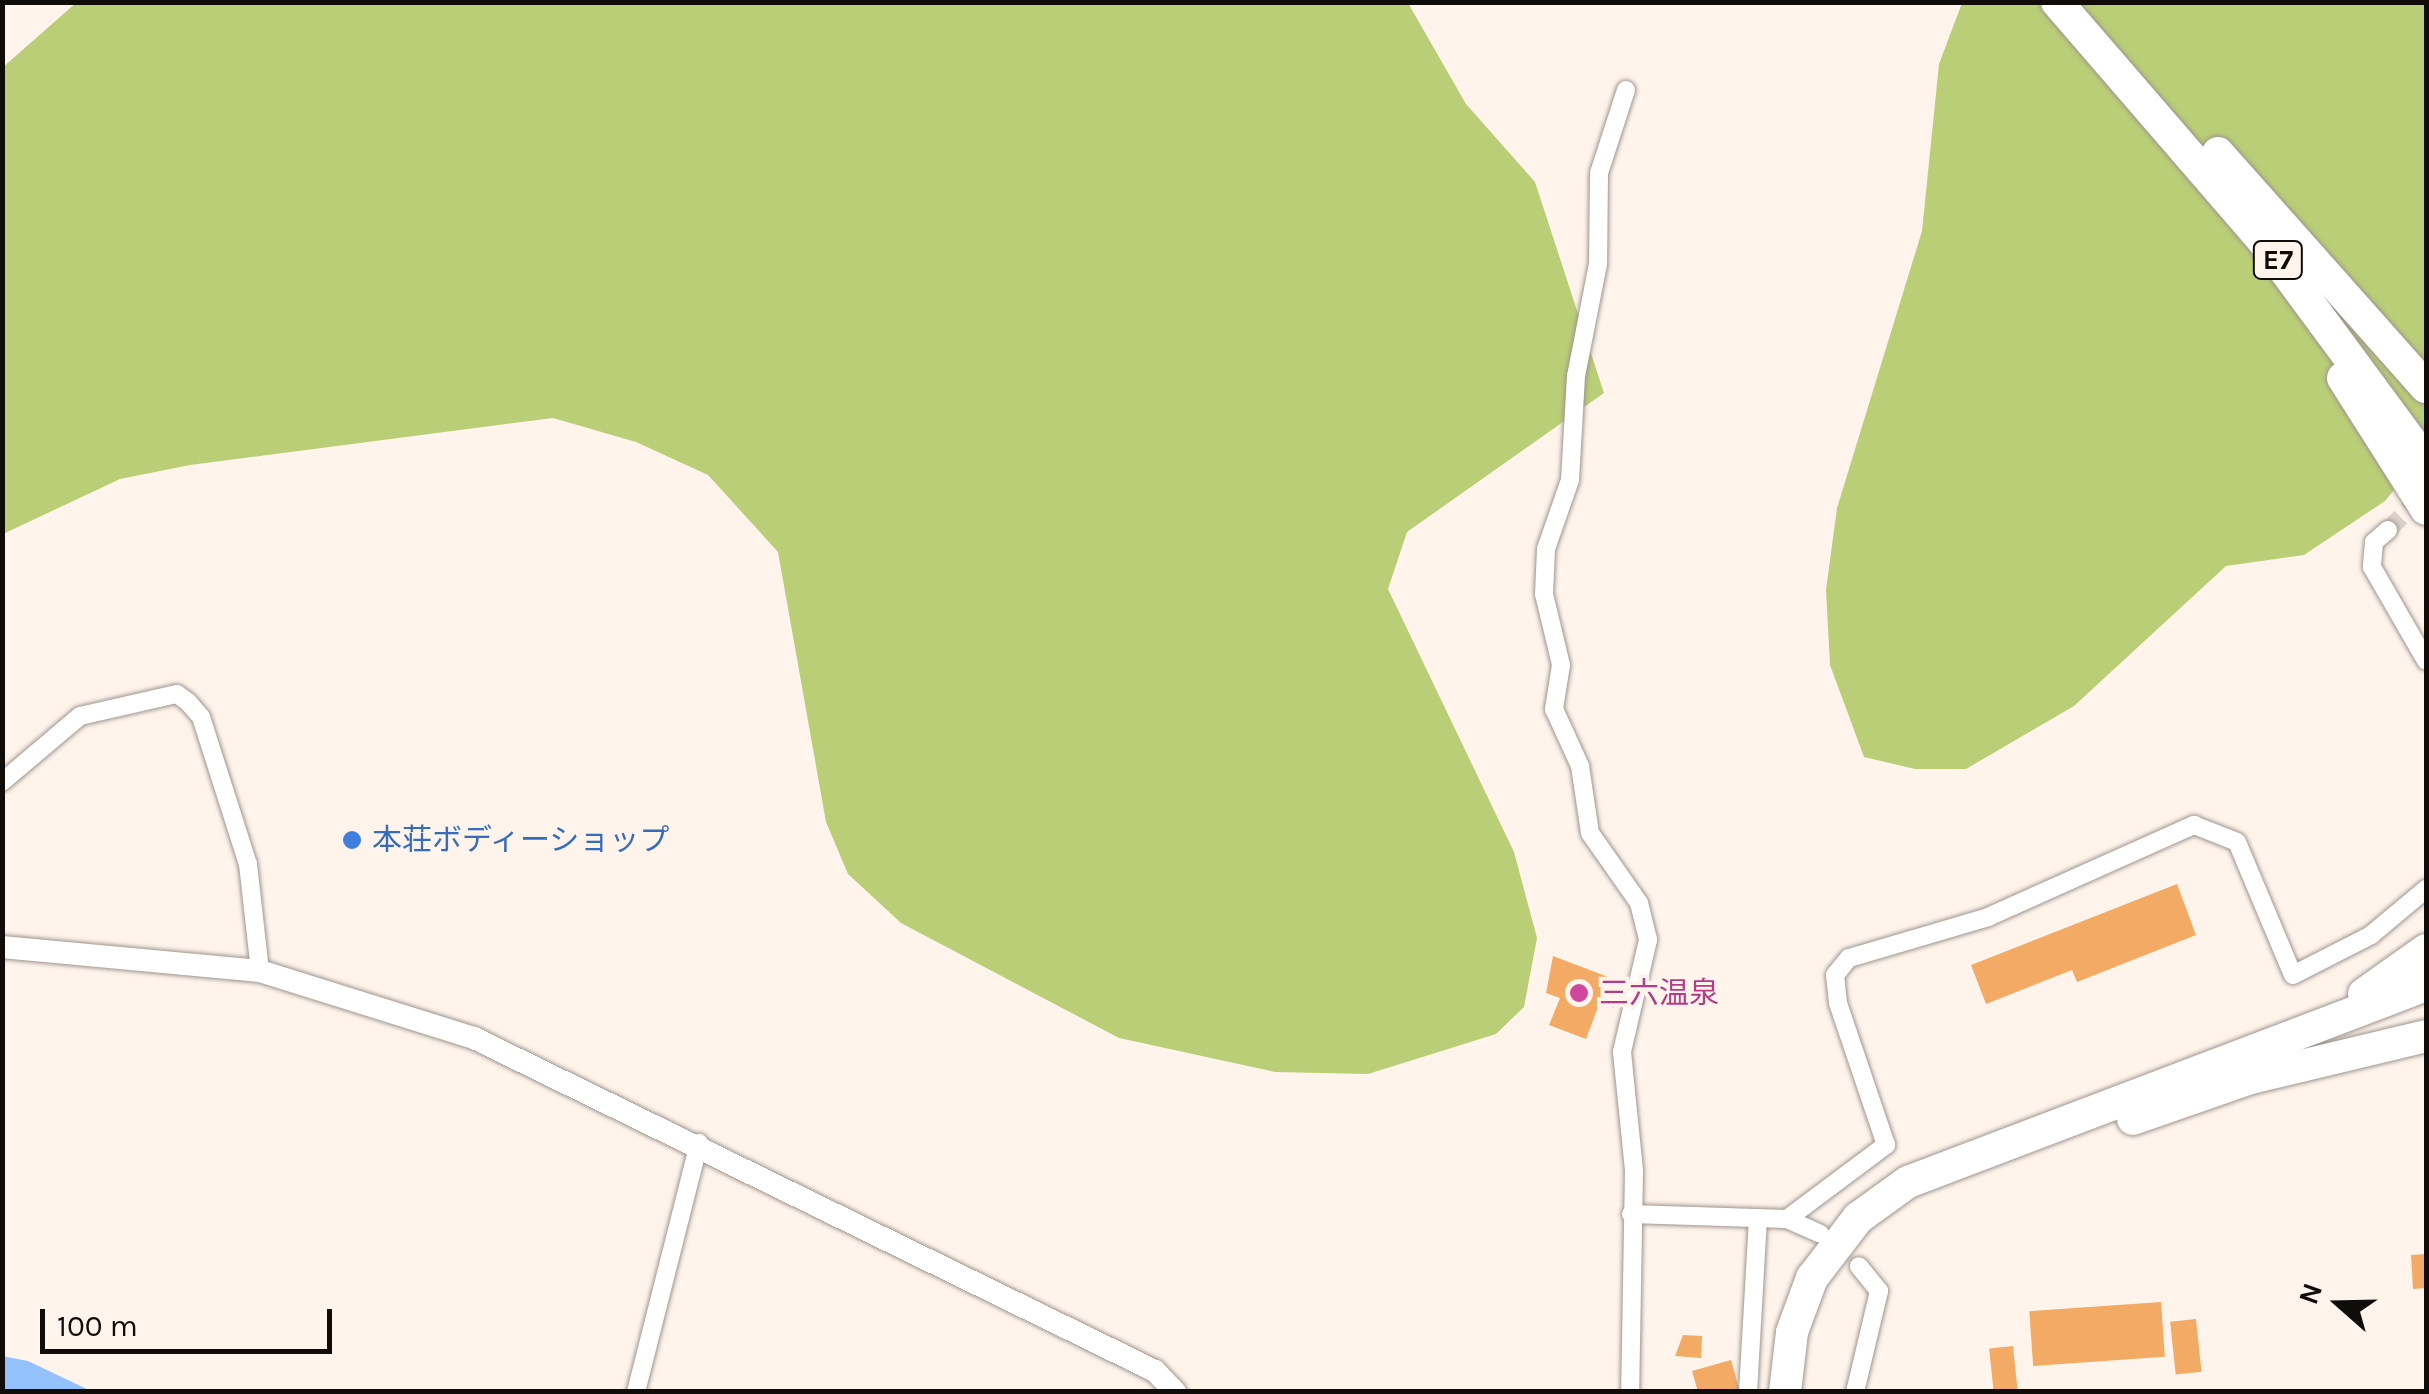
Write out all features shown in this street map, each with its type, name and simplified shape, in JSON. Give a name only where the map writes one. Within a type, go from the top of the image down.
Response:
[{"type":"highway","name":"E7","points":[[2057,2],[2123,64],[2271,231],[2426,443]]},
{"type":"highway","name":"E7","points":[[2076,2],[2261,238],[2426,462]]},
{"type":"highway","points":[[2123,64],[2426,387]]},
{"type":"highway","points":[[2123,64],[2330,358],[2426,509]]},
{"type":"highway","points":[[2304,1029],[2426,950]]},
{"type":"highway","points":[[1785,1392],[1792,1332],[1812,1278],[1881,1200],[1942,1166],[2426,986]]},
{"type":"highway","points":[[1805,1392],[1804,1360],[1826,1288],[1884,1218],[1951,1181],[2250,1078],[2426,1006]]},
{"type":"highway","points":[[2250,1078],[2426,1036]]},
{"type":"street","points":[[1626,90],[1599,173],[1598,264],[1572,412],[1570,480],[1546,549],[1544,594],[1561,665],[1554,709],[1580,766],[1590,833],[1640,902],[1648,940],[1622,1052],[1630,1214],[1630,1392]]},
{"type":"street","points":[[2388,530],[2369,558],[2426,661]]},
{"type":"street","points":[[2,782],[80,716],[177,694],[200,716],[248,864],[260,972]]},
{"type":"street","points":[[1787,1219],[1886,1145],[1838,1003],[1835,974],[1850,958],[1988,917],[2194,825],[2237,842],[2293,975],[2371,934],[2426,889]]},
{"type":"street","points":[[2,947],[260,972],[474,1038],[699,1143],[1156,1371],[1175,1392]]},
{"type":"street","points":[[636,1392],[699,1143]]},
{"type":"street","points":[[1630,1214],[1787,1219],[1820,1234]]},
{"type":"street","points":[[1748,1392],[1758,1218]]},
{"type":"street","points":[[1854,1392],[1879,1291],[1860,1266]]},
{"type":"green space","points":[[77,2],[1408,3],[1466,104],[1535,182],[1604,393],[1407,532],[1388,589],[1514,852],[1537,938],[1524,1007],[1496,1034],[1368,1074],[1275,1072],[1119,1038],[901,923],[848,874],[826,822],[778,552],[708,475],[636,442],[553,418],[190,465],[120,479],[3,534],[2,68]]},
{"type":"green space","points":[[1962,3],[2426,3],[2426,450],[2385,501],[2304,555],[2226,566],[2074,706],[1966,769],[1915,769],[1864,757],[1830,665],[1826,590],[1837,508],[1922,231],[1939,64]]},
{"type":"water","points":[[2,1356],[28,1361],[91,1391],[3,1391]]},
{"type":"building","points":[[2177,884],[2196,935],[2077,982],[2072,970],[1986,1004],[1971,965]]},
{"type":"building","points":[[1553,956],[1616,980],[1614,1008],[1600,1002],[1586,1039],[1549,1025],[1560,998],[1546,993]]},
{"type":"building","points":[[2426,1254],[2426,1288],[2413,1289],[2411,1255]]},
{"type":"building","points":[[2161,1302],[2165,1357],[2033,1366],[2029,1311]]},
{"type":"building","points":[[2196,1319],[2202,1372],[2176,1374],[2170,1322]]},
{"type":"building","points":[[1683,1335],[1702,1336],[1701,1358],[1675,1356]]},
{"type":"building","points":[[2013,1346],[2018,1392],[1994,1392],[1989,1349]]},
{"type":"building","points":[[1731,1360],[1740,1392],[1698,1392],[1692,1371]]},
{"type":"tunnel","points":[[2388,530],[2423,495]]},
{"type":"place","name":"本荘ボディーショップ","points":[[352,840]]},
{"type":"place","name":"三六温泉","points":[[1579,993]]}]
